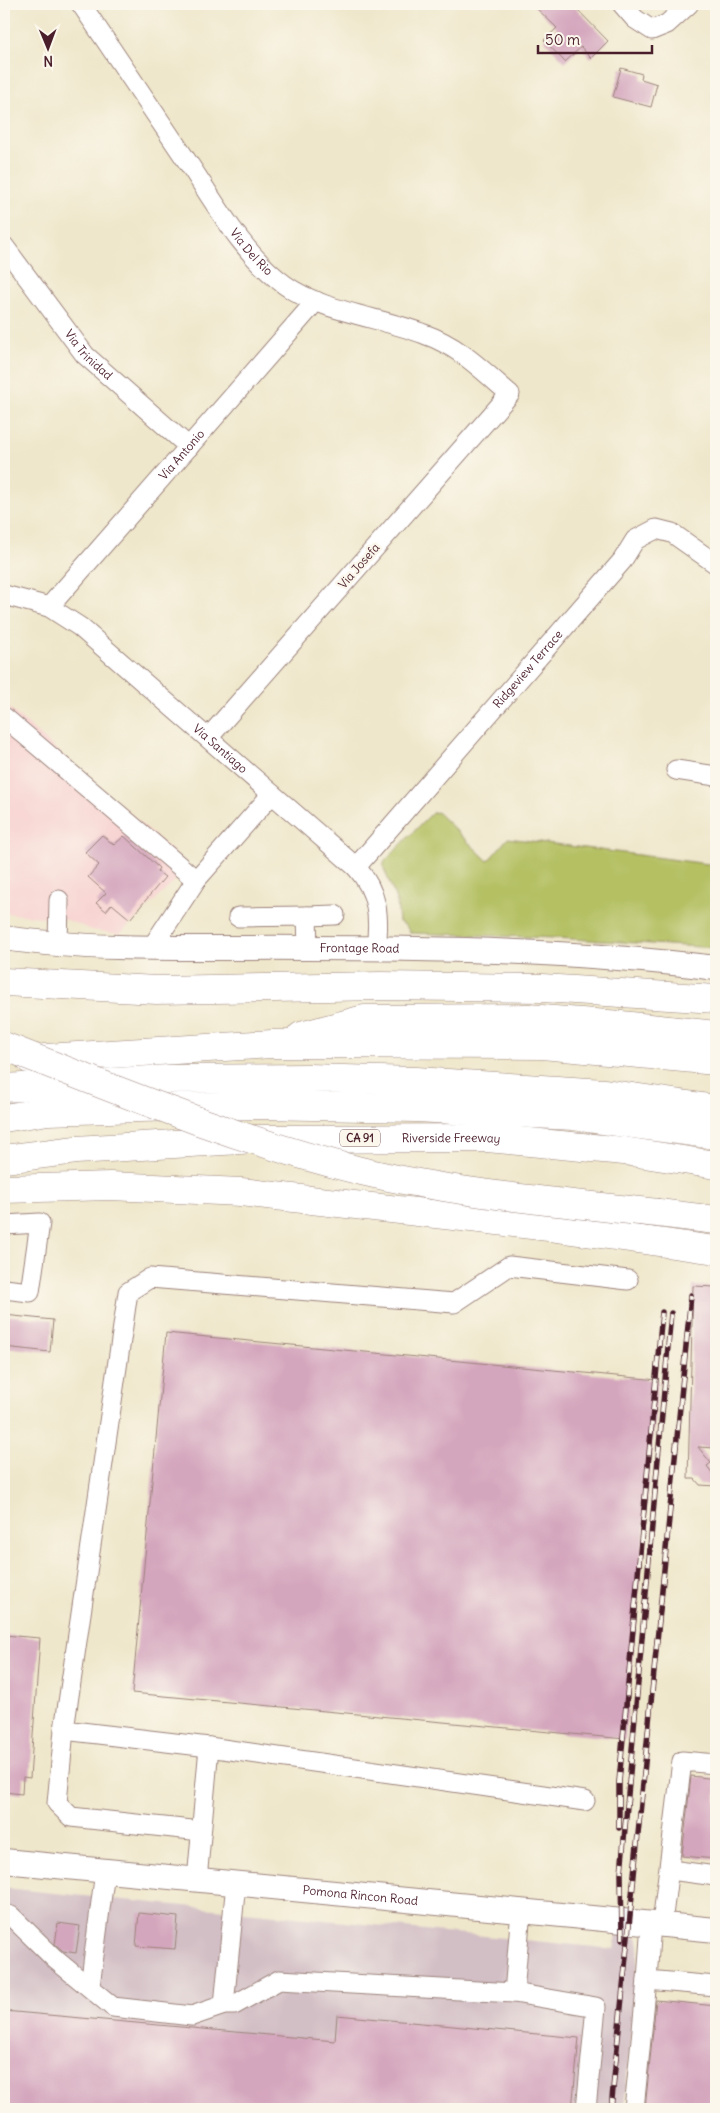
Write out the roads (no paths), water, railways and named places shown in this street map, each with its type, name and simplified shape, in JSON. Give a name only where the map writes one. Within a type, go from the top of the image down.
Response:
[{"type":"highway","points":[[4,982],[157,990],[381,986],[542,988],[716,999]]},
{"type":"highway","points":[[272,1044],[364,1018],[528,1018],[716,1035]]},
{"type":"highway","points":[[4,1061],[272,1044],[542,1045],[716,1061]]},
{"type":"highway","points":[[4,1046],[234,1134],[332,1163],[453,1189],[716,1220]]},
{"type":"highway","points":[[4,1088],[168,1079],[308,1078],[416,1081],[605,1093],[716,1109]]},
{"type":"highway","points":[[4,1118],[48,1112],[149,1108],[261,1106],[416,1108],[573,1116],[716,1135]]},
{"type":"highway","name":"Riverside Freeway","points":[[4,1159],[76,1150],[256,1139],[487,1138],[624,1151],[716,1165]]},
{"type":"highway","points":[[4,1189],[110,1186],[241,1192],[550,1227],[716,1250]]},
{"type":"main road","name":"Frontage Road","points":[[4,938],[84,947],[308,948],[526,952],[716,968]]},
{"type":"main road","name":"Pomona Rincon Road","points":[[4,1861],[716,1930]]},
{"type":"street","name":"Via Del Rio","points":[[81,4],[250,252],[286,286],[316,301],[425,334],[458,349],[510,394]]},
{"type":"street","points":[[622,4],[635,19],[652,30],[667,24],[689,4]]},
{"type":"street","name":"Via Trinidad","points":[[4,246],[85,354],[189,447]]},
{"type":"street","name":"Via Antonio","points":[[49,607],[316,301]]},
{"type":"street","name":"Via Josefa","points":[[209,737],[510,394]]},
{"type":"street","name":"Ridgeview Terrace","points":[[356,867],[622,561],[636,540],[656,528],[672,533],[716,564]]},
{"type":"street","name":"Via Santiago","points":[[4,595],[49,607],[80,626],[356,867],[367,880],[377,907],[376,949]]},
{"type":"street","points":[[4,717],[196,880]]},
{"type":"street","points":[[676,770],[716,776]]},
{"type":"street","points":[[152,947],[196,880],[272,794]]},
{"type":"street","points":[[58,944],[59,900]]},
{"type":"street","points":[[307,916],[308,948]]},
{"type":"street","points":[[238,917],[335,916]]},
{"type":"street","points":[[4,1225],[40,1223],[30,1292],[4,1289]]},
{"type":"street","points":[[201,1830],[71,1817],[57,1803],[64,1730],[128,1292],[150,1278],[454,1303],[509,1266],[628,1280]]},
{"type":"street","points":[[64,1730],[209,1747],[585,1801]]},
{"type":"street","points":[[197,1880],[209,1747]]},
{"type":"street","points":[[634,2109],[647,1980],[657,1923],[670,1870],[682,1761],[716,1764]]},
{"type":"street","points":[[670,1870],[716,1876]]},
{"type":"street","points":[[90,1986],[105,1871]]},
{"type":"street","points":[[224,2005],[236,1883]]},
{"type":"street","points":[[514,1993],[521,1910]]},
{"type":"street","points":[[4,1914],[11,1916],[56,1960],[90,1986],[113,2007],[192,2016],[224,2005],[234,2005],[279,1980],[514,1993],[596,2007],[586,2109]]},
{"type":"street","points":[[647,1980],[716,1986]]},
{"type":"railway","points":[[611,2109],[691,1295]]},
{"type":"railway","points":[[619,1828],[619,1782],[662,1312]]},
{"type":"railway","points":[[622,1939],[621,1873],[671,1313]]}]
